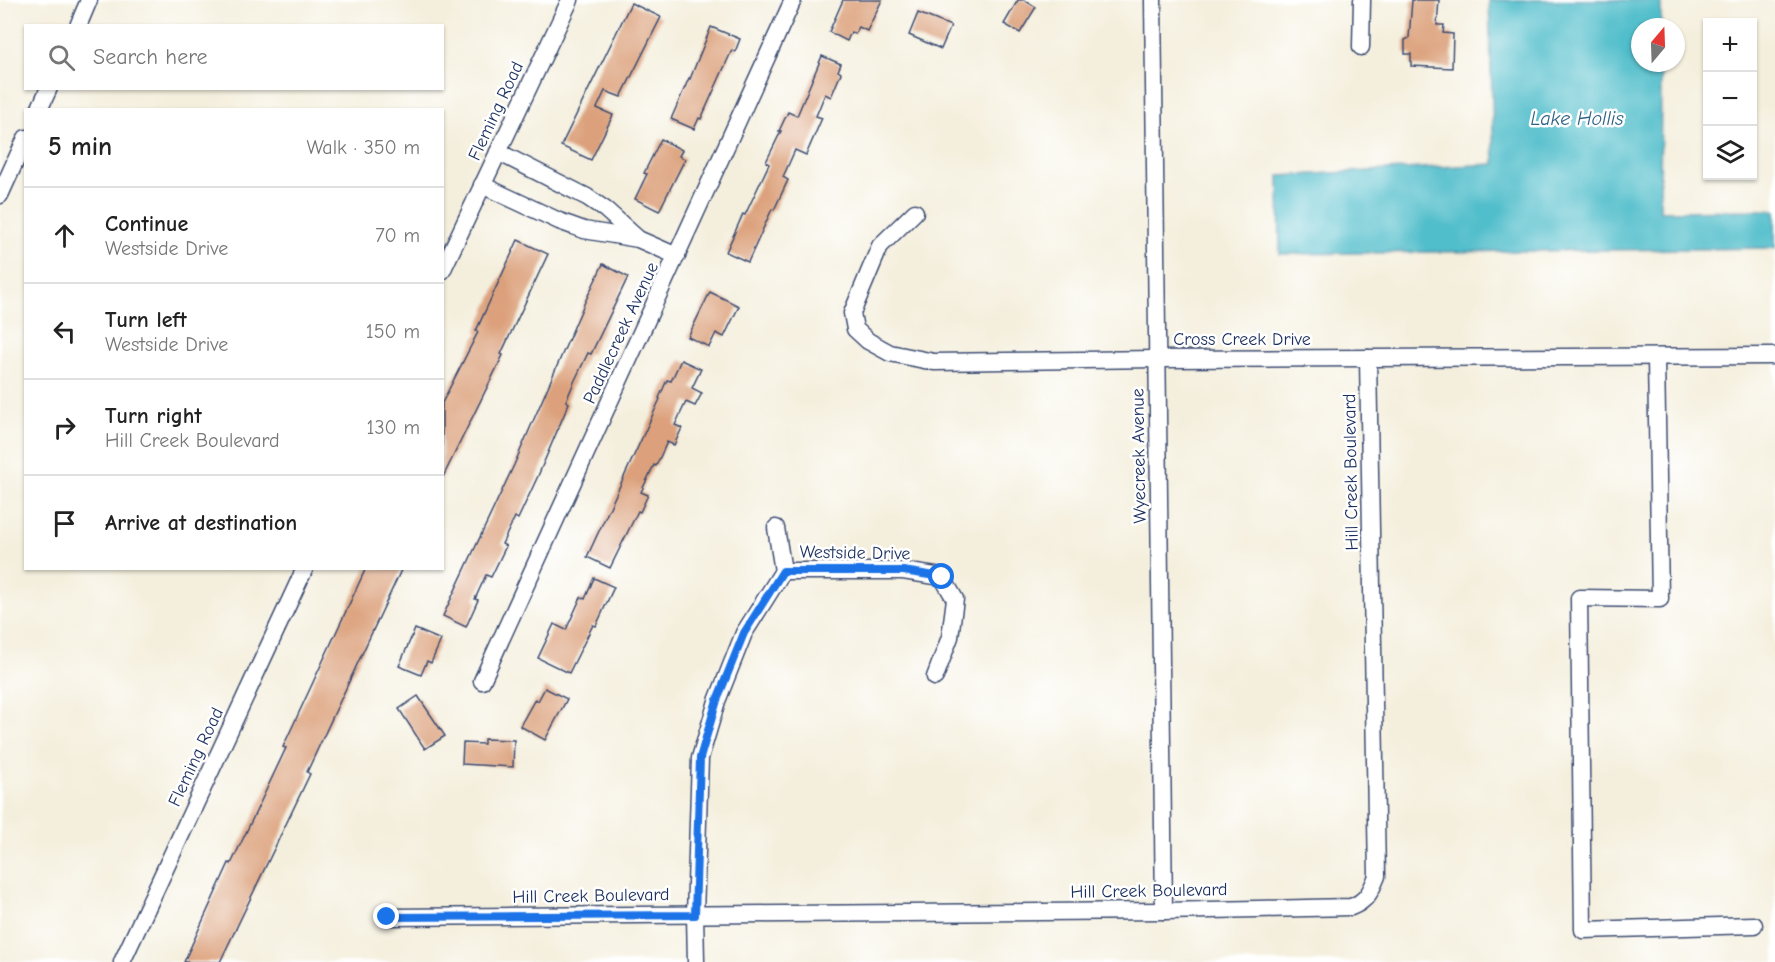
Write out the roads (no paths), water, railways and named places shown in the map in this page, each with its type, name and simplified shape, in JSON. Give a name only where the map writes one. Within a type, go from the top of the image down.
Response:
[{"type":"street","points":[[79,24],[89,0]]},
{"type":"street","name":"Fleming Road","points":[[444,267],[570,0]]},
{"type":"street","name":"Paddlecreek Avenue","points":[[482,681],[793,0]]},
{"type":"street","name":"Wyecreek Avenue","points":[[1153,0],[1164,911]]},
{"type":"street","points":[[1361,47],[1362,0]]},
{"type":"street","points":[[40,108],[48,90]]},
{"type":"street","points":[[0,195],[24,142]]},
{"type":"street","points":[[498,152],[587,197],[606,210],[638,239]]},
{"type":"street","points":[[482,186],[584,230],[638,239],[677,256]]},
{"type":"street","name":"Cross Creek Drive","points":[[915,212],[880,246],[852,313],[855,329],[868,341],[890,353],[933,362],[1775,356]]},
{"type":"street","name":"Hill Creek Boulevard","points":[[387,917],[1164,911],[1351,907],[1360,903],[1369,895],[1377,876],[1368,358]]},
{"type":"street","points":[[1656,358],[1660,599],[1579,598],[1583,930],[1754,925]]},
{"type":"street","points":[[776,528],[783,571]]},
{"type":"street","name":"Fleming Road","points":[[122,962],[304,570]]},
{"type":"street","name":"Westside Drive","points":[[696,962],[695,915],[700,758],[717,700],[744,633],[783,571],[903,571],[942,577],[955,599],[950,637],[935,677]]},
{"type":"water","name":"Lake Hollis","points":[[1489,0],[1661,0],[1661,18],[1631,18],[1631,72],[1661,72],[1660,211],[1775,210],[1775,248],[1280,254],[1279,176],[1494,164]]}]
